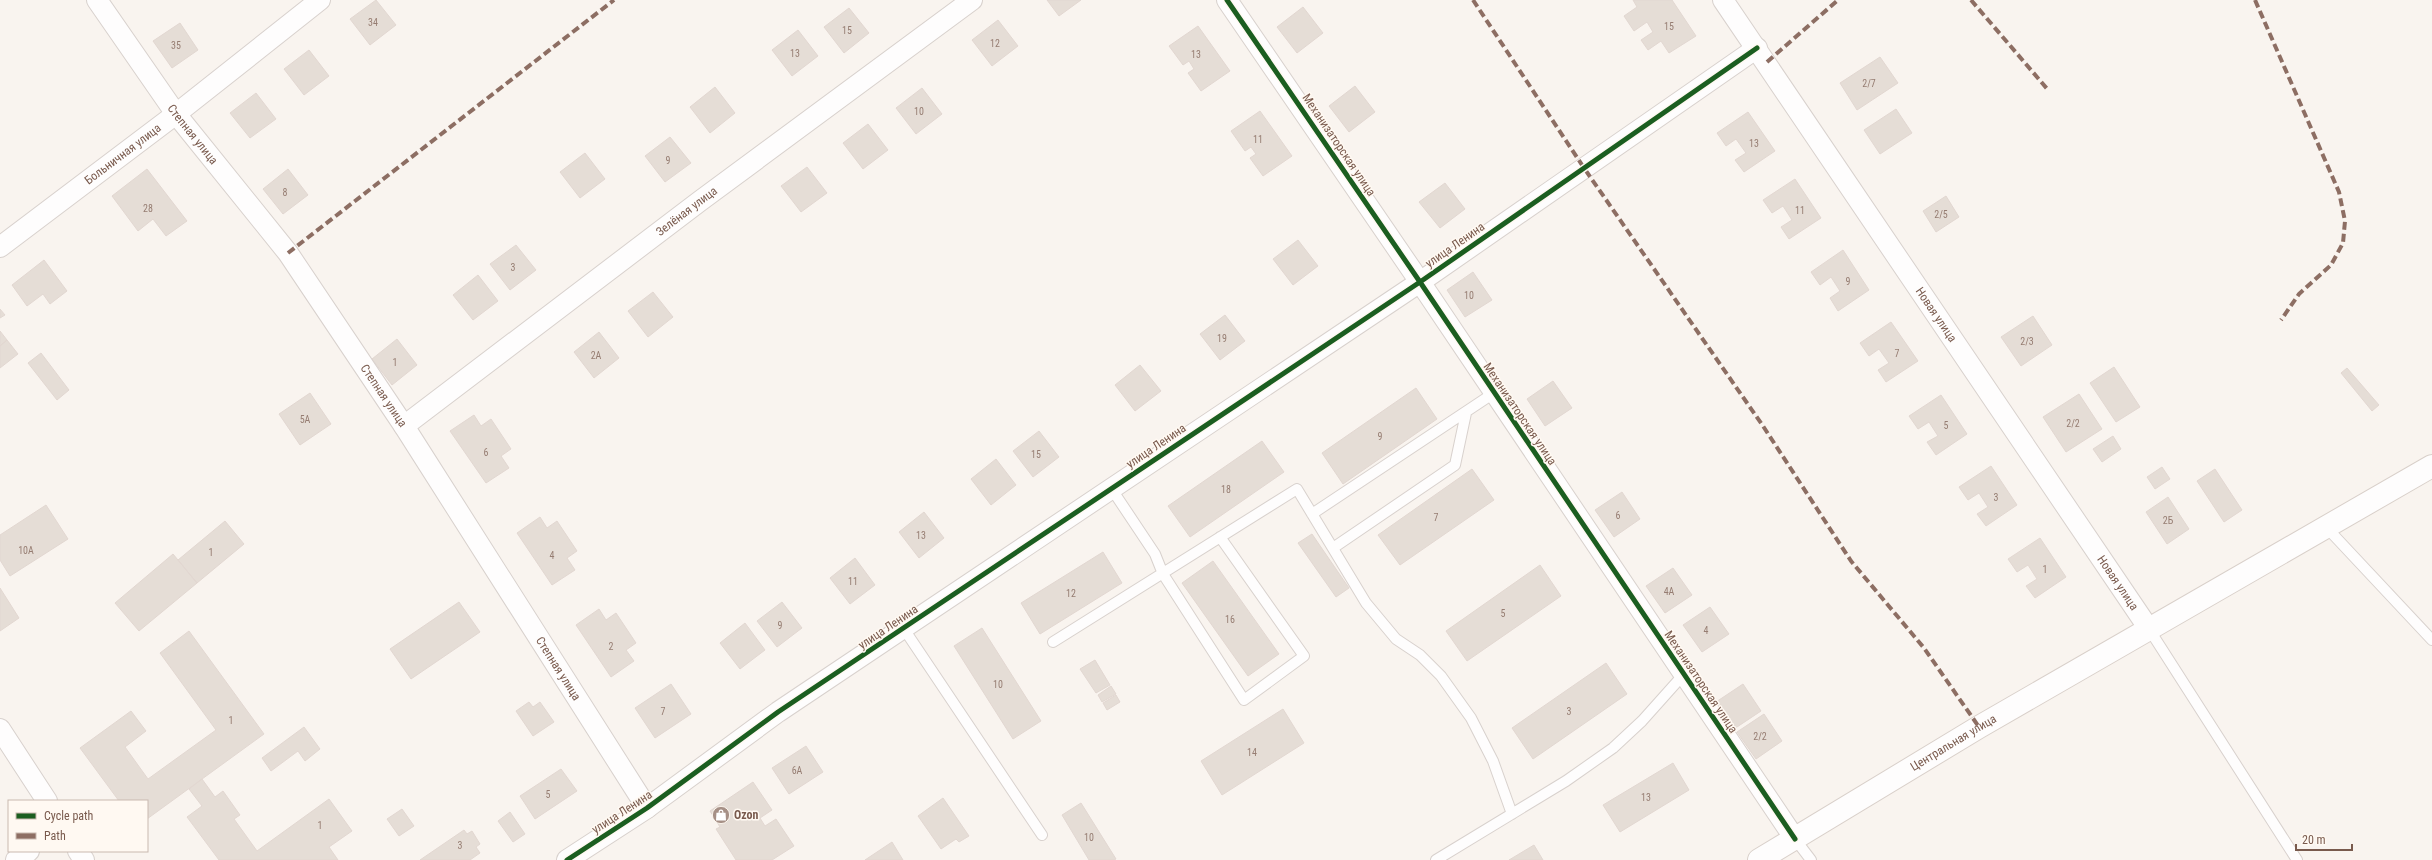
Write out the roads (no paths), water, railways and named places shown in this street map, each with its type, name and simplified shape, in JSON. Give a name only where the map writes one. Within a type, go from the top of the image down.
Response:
[{"type":"street","name":"Степная улица","points":[[97,0],[176,114],[288,253],[404,426],[647,808]]},
{"type":"street","name":"Больничная улица","points":[[0,246],[176,114],[320,0]]},
{"type":"street","name":"Зелёная улица","points":[[404,426],[700,201],[972,0]]},
{"type":"street","name":"Механизаторская улица","points":[[1227,0],[1420,282],[1795,839]]},
{"type":"street","name":"Новая улица","points":[[1724,0],[2149,628]]},
{"type":"street","name":"улица Ленина","points":[[567,860],[647,808],[778,712],[1420,282],[1757,48]]},
{"type":"street","name":"Центральная улица","points":[[1759,860],[1980,727],[2149,628],[2327,528],[2432,466]]},
{"type":"street","points":[[0,729],[46,800]]},
{"type":"street","points":[[16,860],[28,852]]},
{"type":"lane","points":[[1312,514],[1494,393]]},
{"type":"lane","points":[[1333,548],[1455,465],[1466,413]]},
{"type":"lane","points":[[1111,488],[1155,554],[1163,574],[1244,700],[1304,656],[1220,537]]},
{"type":"lane","points":[[1053,642],[1297,490],[1366,603],[1396,639],[1420,655],[1441,676],[1471,718],[1493,761],[1512,814]]},
{"type":"lane","points":[[2327,528],[2432,640]]},
{"type":"lane","points":[[2149,628],[2297,860]]},
{"type":"lane","points":[[904,629],[1042,835]]},
{"type":"lane","points":[[1436,860],[1566,781],[1613,748],[1642,721],[1684,674]]},
{"type":"lane","points":[[1795,839],[1811,860]]},
{"type":"place","name":"Ozon","points":[[721,815]]}]
